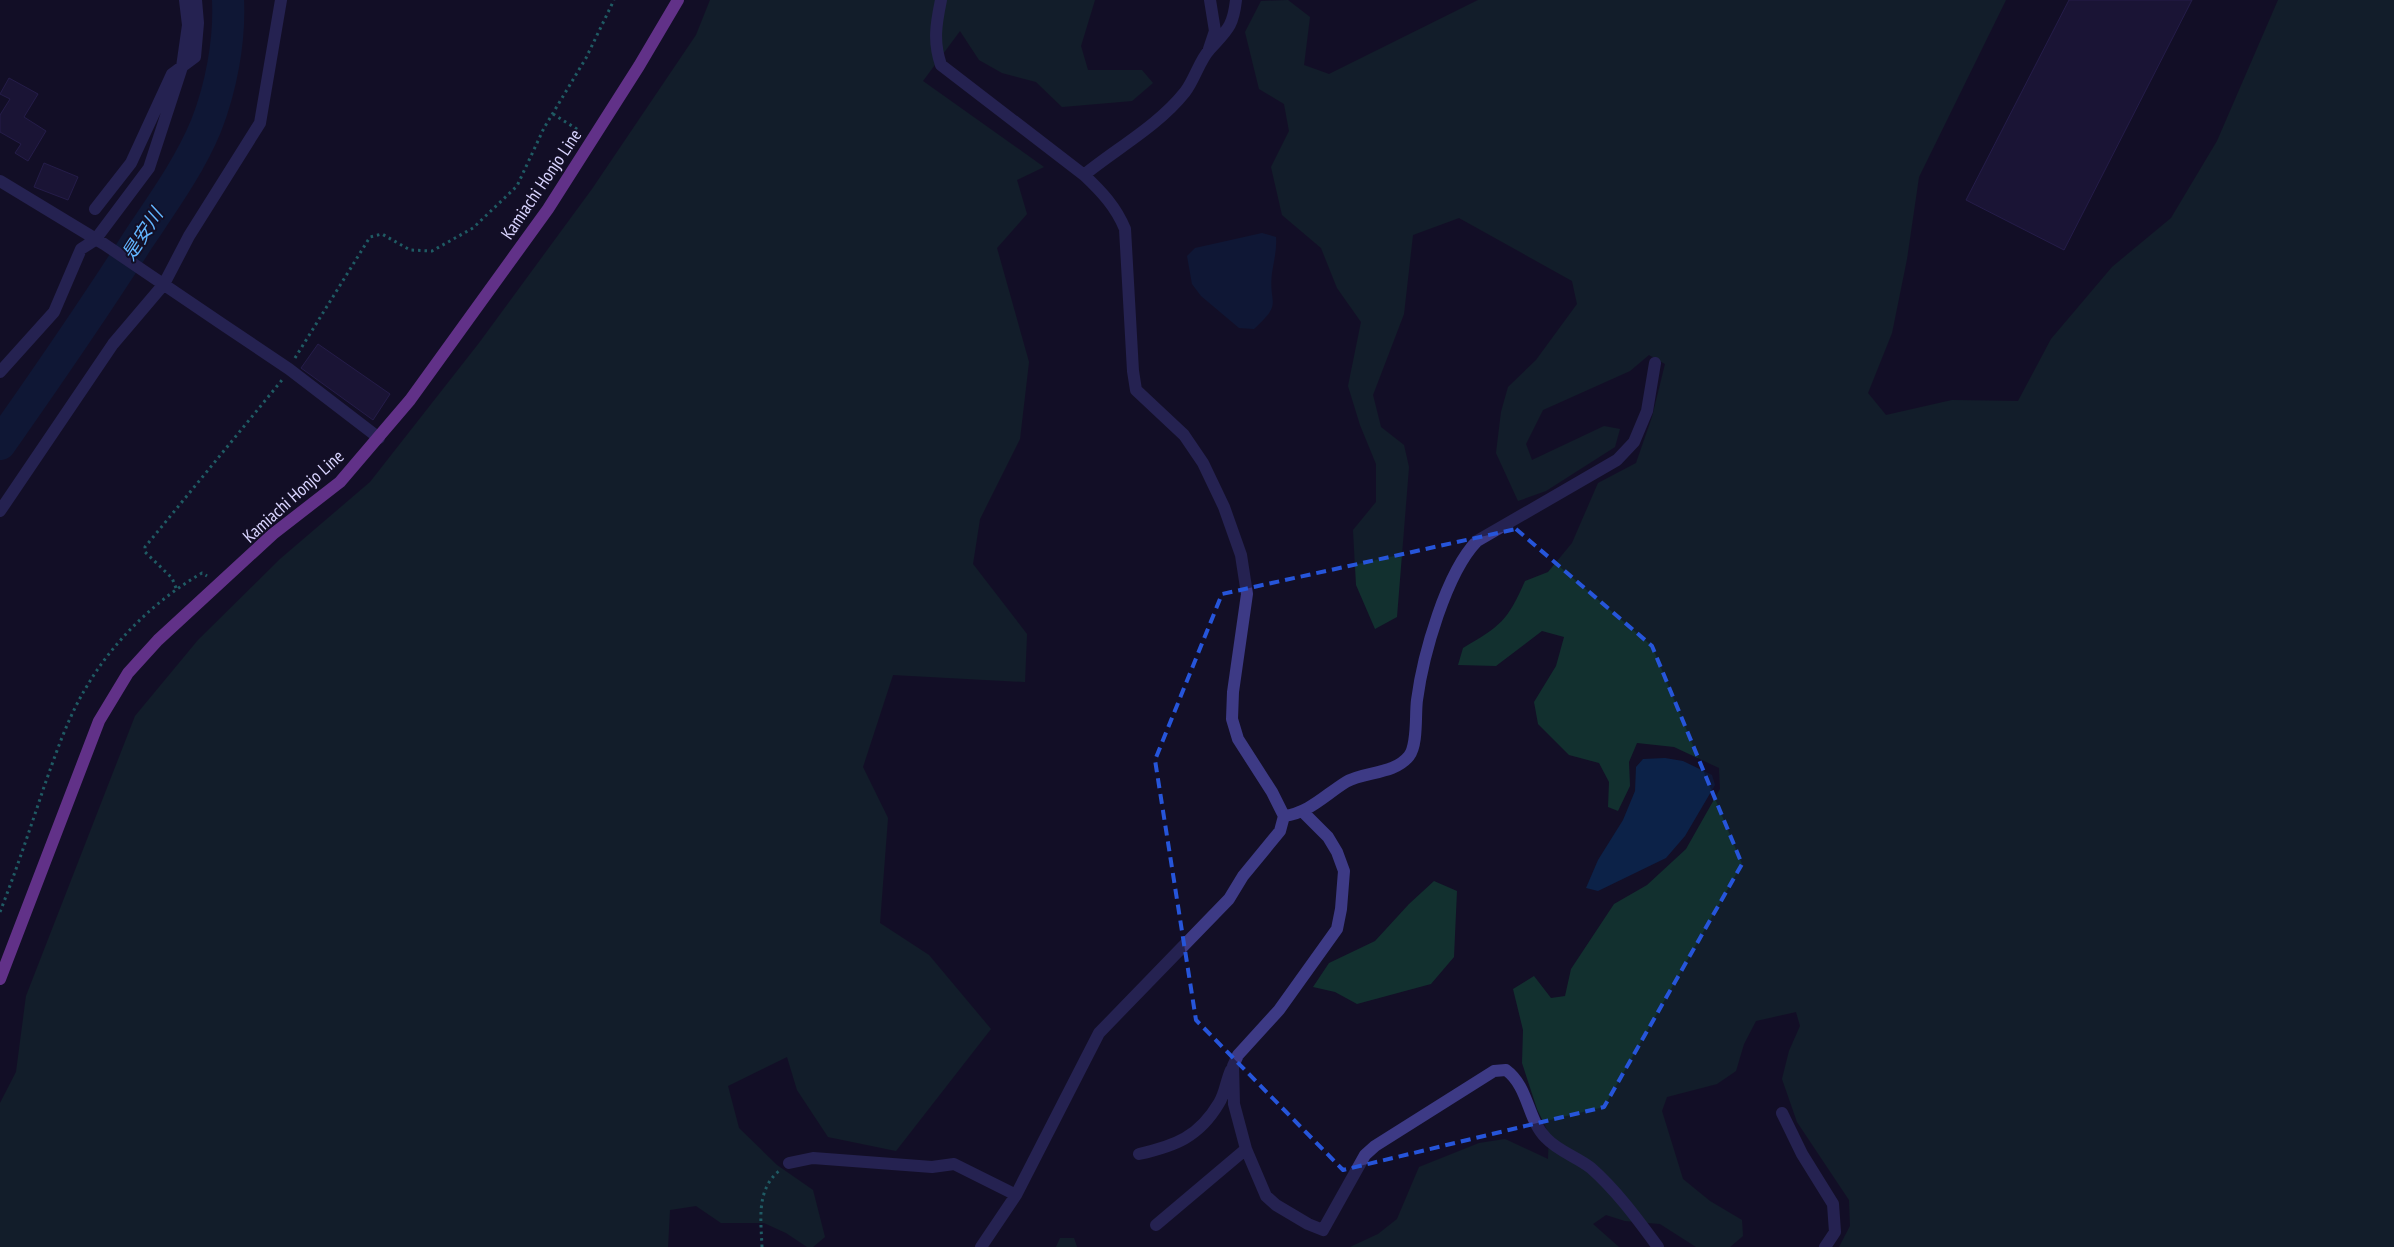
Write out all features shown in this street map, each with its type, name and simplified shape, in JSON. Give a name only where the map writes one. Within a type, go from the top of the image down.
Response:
[{"type":"main road","name":"Kamiachi Honjo Line","points":[[0,979],[99,721],[128,673],[158,640],[273,534],[340,482],[379,438],[447,350],[548,209],[678,0]]},
{"type":"street","points":[[0,372],[54,312],[81,249],[99,242],[149,168],[182,67],[188,25],[186,0]]},
{"type":"street","points":[[95,209],[131,163],[172,74],[195,58],[198,23],[196,0]]},
{"type":"street","points":[[0,511],[113,344],[164,284],[189,236],[260,123],[280,0]]},
{"type":"street","points":[[941,0],[935,25],[935,49],[941,65],[1084,175],[1102,192],[1118,213],[1125,229],[1132,363],[1136,390],[1184,435],[1203,463],[1224,507],[1241,555],[1247,594],[1233,692],[1232,719],[1238,739],[1272,792],[1284,816],[1280,830],[1228,899],[1099,1033],[1016,1195],[981,1247]]},
{"type":"street","points":[[1084,175],[1165,112],[1185,91],[1209,49],[1215,31],[1210,0]]},
{"type":"street","points":[[1209,49],[1228,30],[1233,21],[1236,0]]},
{"type":"street","points":[[0,181],[164,284],[289,370],[379,438]]},
{"type":"street","points":[[1284,816],[1304,812],[1348,780],[1397,766],[1410,756],[1414,739],[1417,700],[1443,597],[1467,551],[1477,541],[1617,460],[1634,442],[1647,411],[1654,363]]},
{"type":"street","points":[[1139,1154],[1172,1146],[1195,1133],[1220,1102],[1238,1055],[1279,1010],[1337,929],[1341,909],[1344,871],[1337,852],[1328,837],[1304,812]]},
{"type":"street","points":[[1233,1066],[1234,1104],[1246,1149],[1266,1196],[1276,1205],[1300,1220],[1323,1230],[1365,1155],[1375,1146],[1494,1071],[1506,1070],[1517,1078],[1537,1124],[1546,1138],[1596,1174],[1658,1247]]},
{"type":"street","points":[[1782,1113],[1802,1154],[1833,1204],[1835,1232],[1825,1247]]},
{"type":"street","points":[[1156,1225],[1246,1149]]},
{"type":"street","points":[[789,1163],[813,1158],[932,1167],[954,1164],[1016,1195]]},
{"type":"path","points":[[176,588],[172,578],[145,552],[145,547],[273,393],[289,370],[370,236],[382,234],[410,250],[432,251],[473,228],[517,186],[553,114],[586,58],[614,0]]},
{"type":"path","points":[[553,114],[593,138]]},
{"type":"path","points":[[762,1247],[761,1203],[768,1180],[789,1163]]},
{"type":"highlighted area","points":[[1516,529],[1652,646],[1742,864],[1604,1107],[1343,1170],[1196,1020],[1155,760],[1222,594]]},
{"type":"green space","points":[[710,0],[1095,0],[1081,46],[1088,70],[1142,70],[1153,83],[1132,101],[1062,107],[1036,82],[1002,73],[979,60],[960,31],[923,81],[1044,167],[1017,180],[1027,214],[997,248],[1029,362],[1020,439],[980,519],[973,564],[1027,634],[1025,682],[893,675],[863,767],[888,818],[880,923],[929,955],[991,1029],[896,1151],[828,1137],[797,1090],[787,1057],[728,1086],[739,1128],[777,1165],[813,1190],[825,1237],[813,1247],[807,1247],[786,1233],[764,1223],[721,1223],[696,1206],[670,1210],[668,1247],[0,1247],[0,1103],[16,1072],[26,996],[135,716],[198,640],[280,559],[370,482],[479,343],[592,189],[696,35]]},
{"type":"green space","points":[[1288,0],[1310,17],[1304,65],[1329,74],[1478,0],[2006,0],[1919,177],[1907,259],[1892,333],[1868,393],[1886,415],[1952,400],[2018,401],[2051,339],[2112,267],[2171,218],[2217,141],[2278,0],[2394,0],[2394,1247],[1839,1247],[1850,1226],[1849,1200],[1797,1122],[1782,1079],[1789,1051],[1800,1026],[1796,1012],[1756,1021],[1744,1044],[1736,1071],[1717,1084],[1667,1097],[1662,1111],[1683,1179],[1710,1201],[1742,1220],[1743,1236],[1730,1247],[1696,1247],[1660,1224],[1625,1221],[1606,1215],[1593,1224],[1619,1247],[1350,1247],[1378,1234],[1397,1219],[1419,1167],[1479,1143],[1505,1139],[1548,1159],[1549,1134],[1537,1109],[1522,1063],[1523,1030],[1513,989],[1534,976],[1551,998],[1565,996],[1571,969],[1614,904],[1647,885],[1686,849],[1720,789],[1719,768],[1674,747],[1637,743],[1629,762],[1630,786],[1618,811],[1608,807],[1609,782],[1599,763],[1569,755],[1538,724],[1534,702],[1556,666],[1564,637],[1542,631],[1496,666],[1458,665],[1463,648],[1501,622],[1513,606],[1525,581],[1548,572],[1572,543],[1598,483],[1636,463],[1652,417],[1665,364],[1649,355],[1630,371],[1543,410],[1526,444],[1532,460],[1604,426],[1620,429],[1615,447],[1546,491],[1518,501],[1496,453],[1501,412],[1508,387],[1536,360],[1577,304],[1572,281],[1459,218],[1413,235],[1404,314],[1373,395],[1381,427],[1404,445],[1409,467],[1397,617],[1375,629],[1356,585],[1353,530],[1376,502],[1376,464],[1360,425],[1348,386],[1361,322],[1337,288],[1321,248],[1282,215],[1271,167],[1289,131],[1284,104],[1259,89],[1245,32],[1261,1]]},
{"type":"green space","points":[[1434,881],[1457,891],[1454,957],[1431,984],[1357,1004],[1335,992],[1313,987],[1329,963],[1375,941],[1409,904]]},
{"type":"green space","points":[[1060,1238],[1074,1238],[1077,1247],[1056,1247]]},
{"type":"water","points":[[1262,233],[1276,237],[1271,283],[1272,308],[1254,329],[1239,328],[1201,296],[1192,284],[1187,256],[1195,248]]},
{"type":"water","points":[[1665,758],[1683,761],[1712,775],[1715,785],[1685,836],[1666,858],[1598,891],[1586,888],[1598,860],[1623,820],[1635,791],[1636,767],[1643,759]]},
{"type":"building","points":[[2069,0],[2192,0],[2064,250],[1966,200]]},
{"type":"building","points":[[9,78],[38,94],[24,117],[46,131],[28,161],[15,153],[21,144],[0,132],[0,115],[10,99],[0,94]]},
{"type":"building","points":[[44,163],[78,177],[68,200],[34,187]]},
{"type":"building","points":[[318,344],[390,394],[373,420],[301,368]]},
{"type":"waterway","name":"是安川","points":[[0,444],[104,292],[192,156],[206,126],[220,80],[228,32],[228,0]]}]
